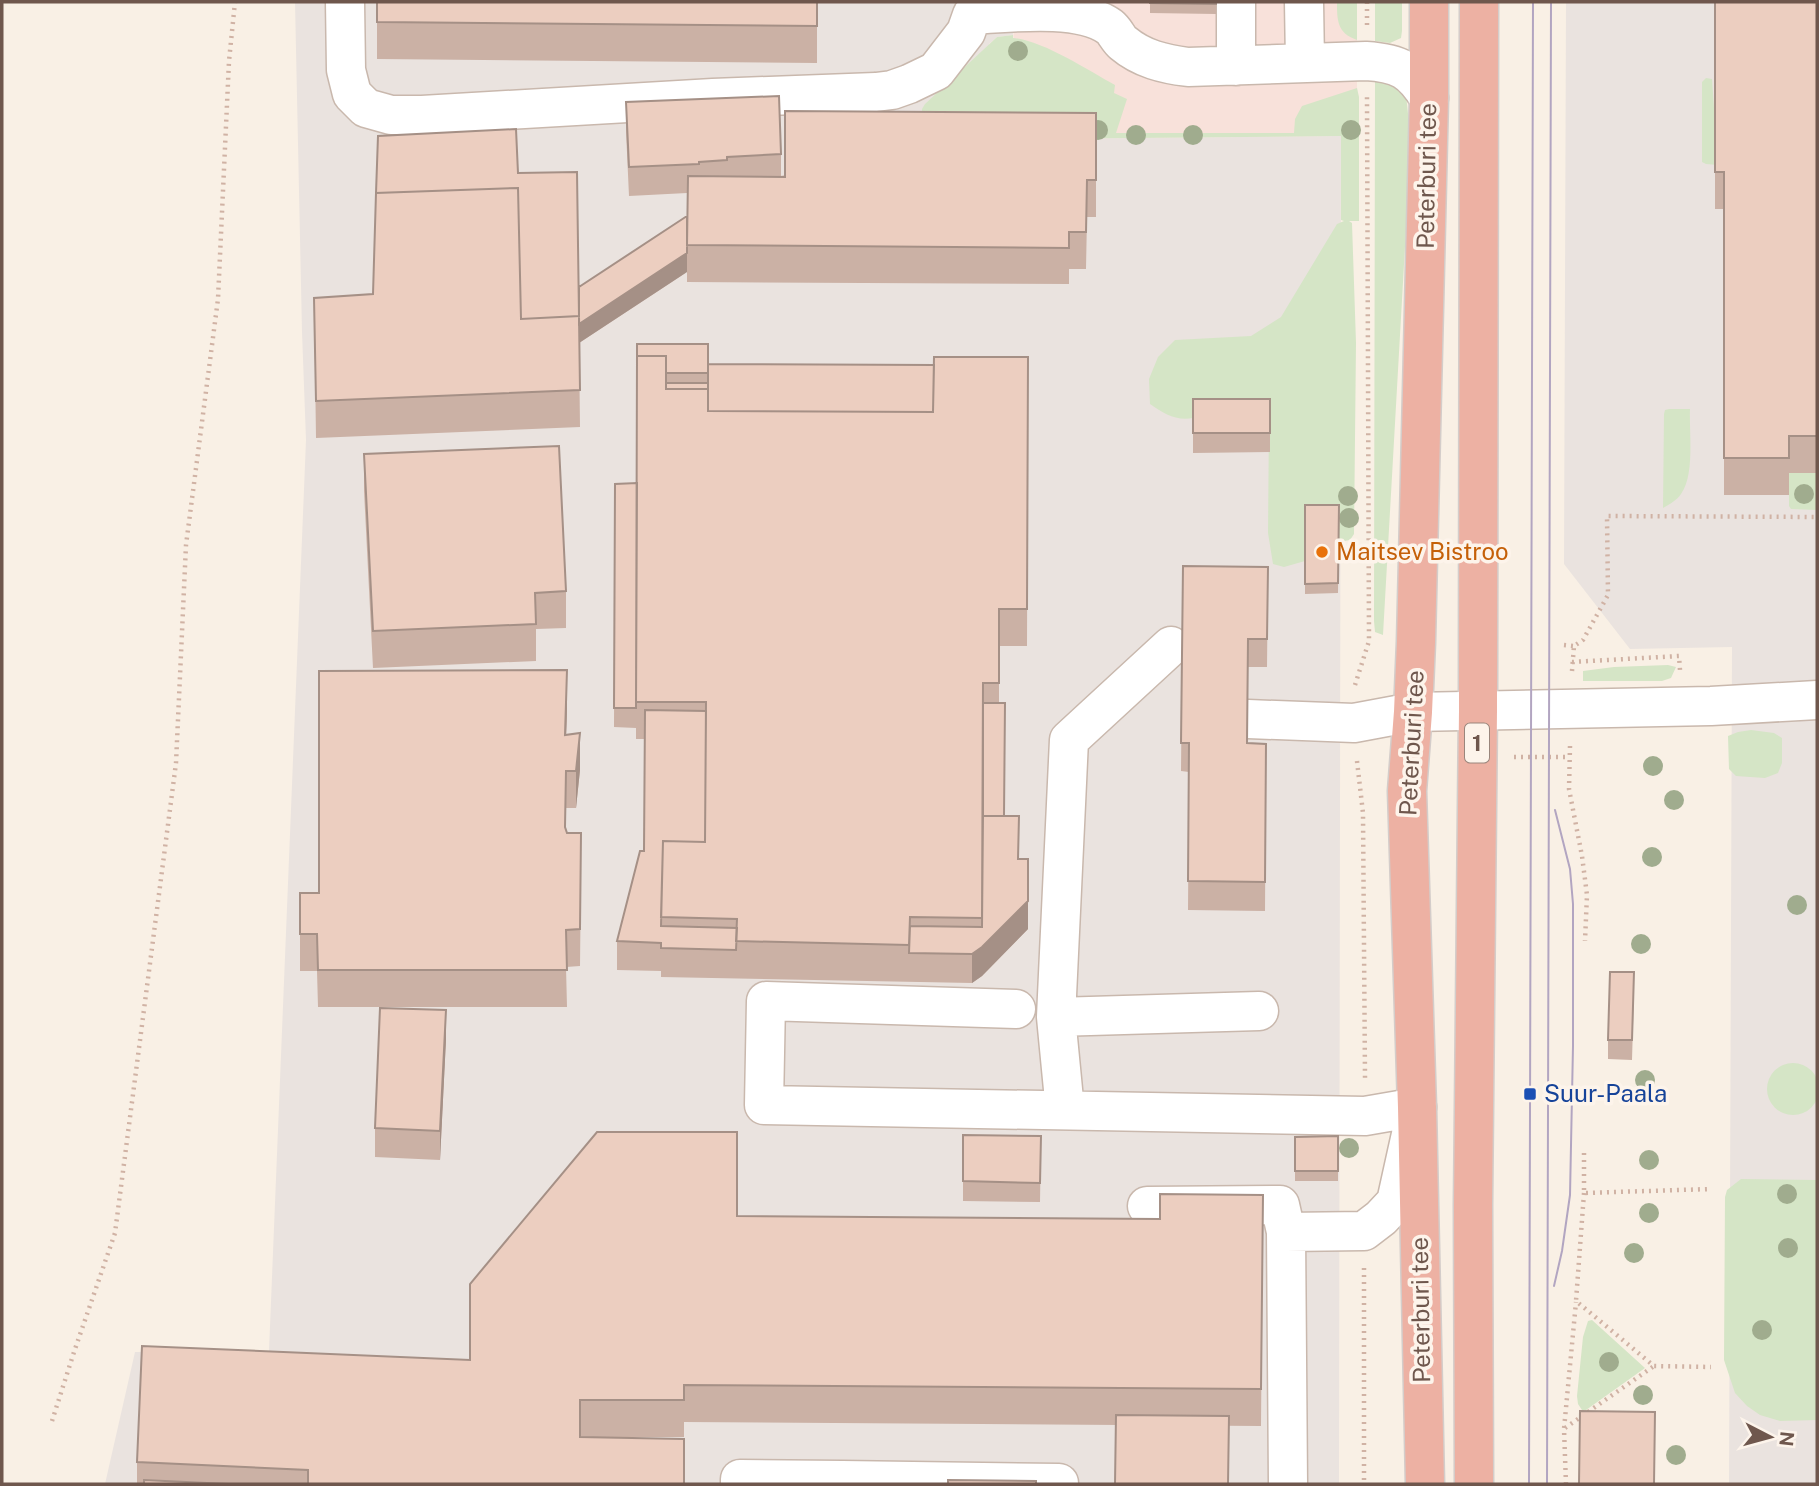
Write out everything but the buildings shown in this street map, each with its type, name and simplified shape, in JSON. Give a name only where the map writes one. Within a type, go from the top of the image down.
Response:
[{"type":"highway","name":"Peterburi tee","points":[[1425,1484],[1407,791],[1413,712],[1429,98],[1429,2]]},
{"type":"highway","name":"Peterburi tee","points":[[1474,1484],[1479,2]]},
{"type":"street","points":[[345,2],[346,69],[352,94],[366,108],[391,115],[892,90],[909,85],[936,71],[966,32],[972,8],[1083,15],[1108,14],[1122,42],[1143,56],[1165,64],[1188,67],[1384,62],[1399,66],[1413,75],[1429,98]]},
{"type":"street","points":[[1236,2],[1236,66]]},
{"type":"street","points":[[1304,2],[1305,63]]},
{"type":"street","points":[[1065,1110],[1056,1017],[1069,740],[1171,646]]},
{"type":"street","points":[[1248,719],[1354,723],[1413,712],[1711,706],[1817,700]]},
{"type":"street","points":[[1016,1009],[766,1001],[764,1105],[1365,1116],[1417,1107],[1396,1202],[1381,1218],[1364,1231],[1286,1232]]},
{"type":"street","points":[[1056,1017],[1259,1011]]},
{"type":"street","points":[[1147,1206],[1280,1205],[1286,1232],[1288,1484]]},
{"type":"street","points":[[740,1484],[740,1479],[1059,1484]]},
{"type":"path","points":[[52,1421],[115,1233],[176,763],[186,545],[218,299],[229,61],[235,2]]},
{"type":"path","points":[[1352,692],[1368,641],[1367,2]]},
{"type":"path","points":[[1564,645],[1574,646],[1583,640],[1608,595],[1607,516],[1817,517]]},
{"type":"path","points":[[1572,682],[1574,646]]},
{"type":"path","points":[[1570,735],[1569,789],[1587,895],[1585,941]]},
{"type":"path","points":[[1509,757],[1569,757]]},
{"type":"path","points":[[1566,1484],[1564,1429],[1584,1192],[1584,1153]]},
{"type":"path","points":[[1584,1192],[1711,1189]]},
{"type":"path","points":[[1576,1301],[1654,1366]]},
{"type":"path","points":[[1564,1429],[1654,1366],[1711,1367]]},
{"type":"shaded area","points":[[295,2],[1014,2],[1013,35],[997,37],[989,44],[1013,139],[1341,136],[1339,1484],[105,1484],[135,1352],[269,1351],[306,440]]},
{"type":"shaded area","points":[[1014,2],[1357,2],[1357,88],[1341,136],[1012,139]]},
{"type":"shaded area","points":[[1566,2],[1817,2],[1817,1484],[1729,1484],[1732,647],[1630,649],[1564,564]]},
{"type":"green space","points":[[1337,2],[1357,2],[1357,40],[1342,30],[1337,15]]},
{"type":"green space","points":[[1375,2],[1402,2],[1401,38],[1390,43],[1375,41]]},
{"type":"green space","points":[[1013,35],[1013,38],[1052,50],[1115,85],[1114,93],[1127,99],[1116,133],[1294,133],[1295,119],[1302,106],[1357,88],[1359,221],[1349,221],[1352,223],[1356,343],[1354,534],[1350,540],[1339,542],[1338,515],[1305,515],[1305,561],[1284,567],[1273,564],[1268,533],[1269,418],[1187,419],[1170,416],[1150,404],[1149,379],[1158,357],[1175,340],[1251,336],[1281,317],[1337,224],[1344,221],[1341,220],[1341,136],[1012,139],[921,136],[922,109],[925,104],[997,37]]},
{"type":"green space","points":[[1706,78],[1712,79],[1718,165],[1702,162],[1702,82]]},
{"type":"green space","points":[[1375,80],[1392,82],[1406,95],[1411,141],[1383,635],[1375,632],[1374,621]]},
{"type":"green space","points":[[1690,409],[1690,465],[1681,494],[1663,508],[1664,414],[1665,410]]},
{"type":"green space","points":[[1789,473],[1817,473],[1817,510],[1791,509]]},
{"type":"green space","points":[[1668,665],[1676,667],[1671,678],[1662,681],[1583,681],[1583,671]]},
{"type":"green space","points":[[1751,730],[1774,733],[1782,738],[1782,763],[1778,773],[1765,778],[1736,776],[1729,769],[1728,736]]},
{"type":"green space","points":[[1793,1063],[1812,1070],[1819,1089],[1812,1108],[1793,1115],[1774,1108],[1767,1089],[1774,1070]]},
{"type":"green space","points":[[1741,1179],[1817,1180],[1817,1420],[1780,1421],[1760,1415],[1735,1393],[1724,1360],[1725,1197],[1727,1190]]},
{"type":"green space","points":[[1592,1320],[1645,1368],[1586,1410],[1582,1410],[1577,1396],[1583,1337],[1588,1321]]},
{"type":"tram line","points":[[1529,1484],[1533,2]]},
{"type":"tram line","points":[[1547,1484],[1551,2]]},
{"type":"tram line","points":[[1554,1286],[1570,1195],[1573,1046],[1573,904],[1570,869],[1555,810]]},
{"type":"place","name":"Maitsev Bistroo","points":[[1322,552]]},
{"type":"place","name":"Suur-Paala","points":[[1530,1094]]}]
